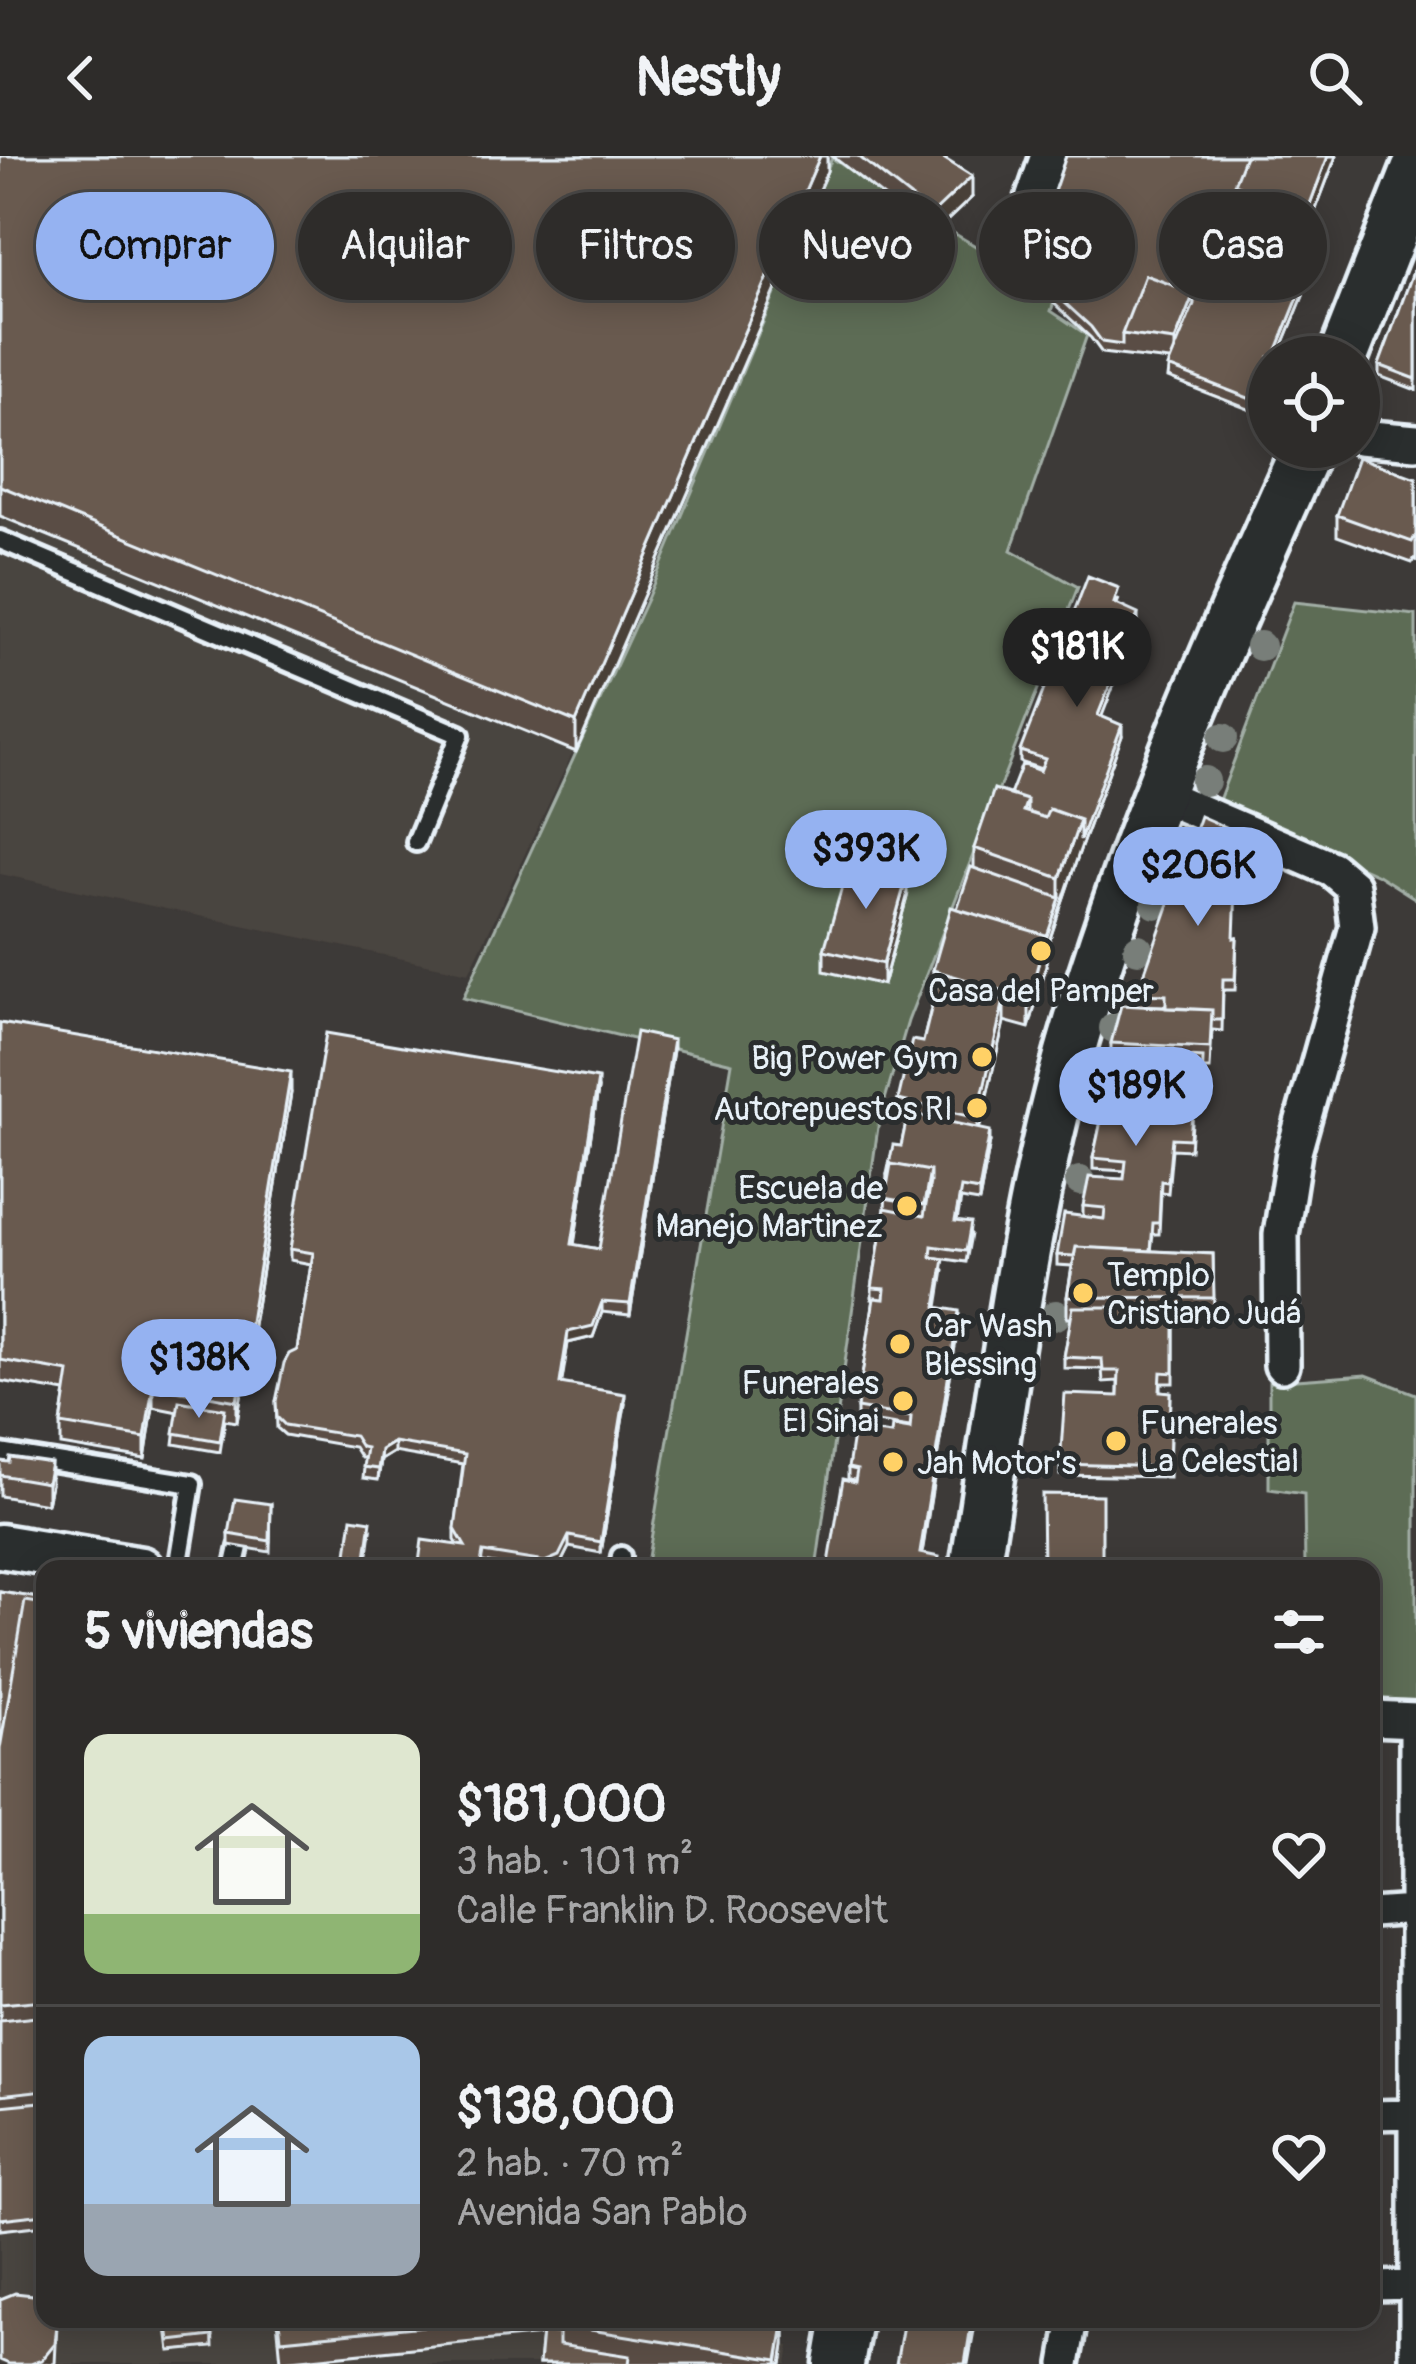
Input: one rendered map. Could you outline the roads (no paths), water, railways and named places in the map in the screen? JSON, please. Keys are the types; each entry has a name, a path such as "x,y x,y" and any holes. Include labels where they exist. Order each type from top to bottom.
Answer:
{"main road":[{"path":"1351,336 1416,171"},
{"path":"976,1560 1025,1256 1059,1094 1107,934 1158,794 1298,468"},
{"path":"839,2364 845,2328"}],"street":[{"path":"1036,192 1048,156"},
{"path":"1380,439 1416,442"},
{"path":"1158,794 1332,868 1352,886 1357,927 1298,1134 1281,1234 1282,1365"},
{"path":"0,1546 86,1560"},
{"path":"1380,1718 1415,1720 1414,2364"},
{"path":"1380,1912 1414,1910"},
{"path":"1380,2115 1412,2114"},
{"path":"1380,2286 1413,2284"},
{"path":"1065,2364 1071,2328"}],"lane":[{"path":"0,540 460,735 416,842"},
{"path":"0,1453 192,1484 179,1560"},
{"path":"236,1560 238,1547"}],"place":[{"name":"Casa del Pamper","path":"1041,951"},
{"name":"Big Power Gym","path":"982,1057"},
{"name":"Autorepuestos RI","path":"977,1108"},
{"name":"Escuela de Manejo Martinez","path":"907,1206"},
{"name":"Templo Cristiano Judá","path":"1083,1293"},
{"name":"Car Wash Blessing","path":"900,1344"},
{"name":"Funerales El Sinai","path":"903,1401"},
{"name":"Funerales La Celestial","path":"1116,1441"},
{"name":"Jah Motor's","path":"893,1462"}]}
